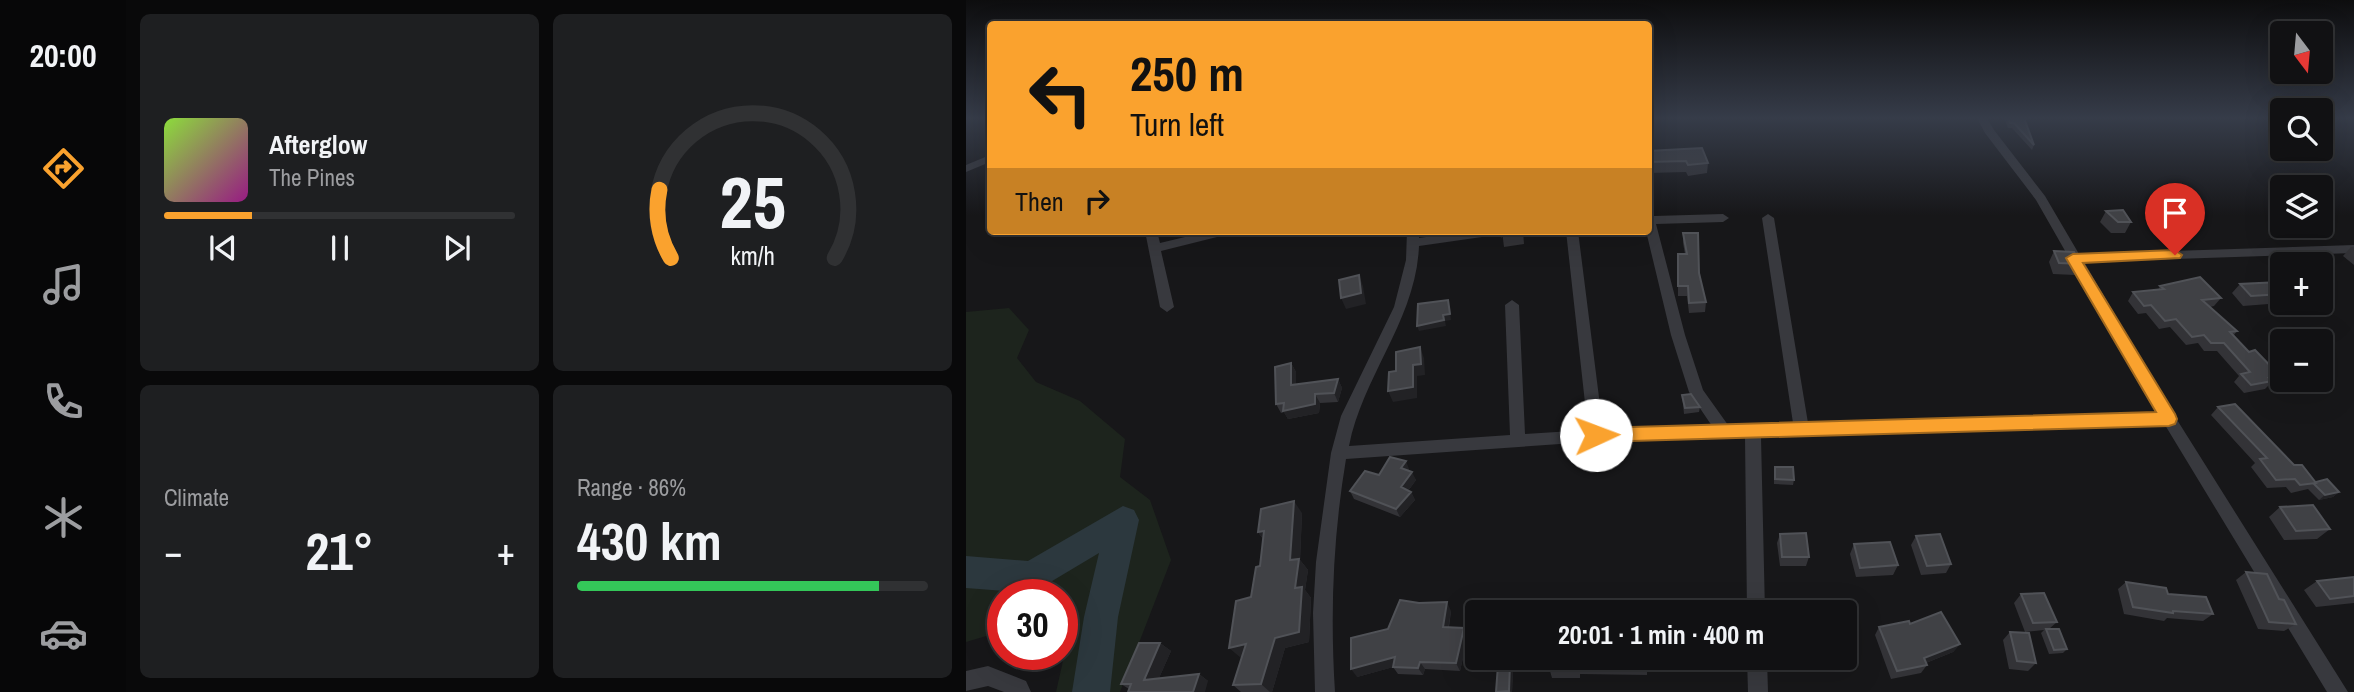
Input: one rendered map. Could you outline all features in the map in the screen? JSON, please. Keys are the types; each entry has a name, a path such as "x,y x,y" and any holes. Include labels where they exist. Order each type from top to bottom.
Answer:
{"street":[{"path":"2003,150 2040,199 2169,419 2338,692"},
{"path":"966,169 987,159"},
{"path":"1652,219 1723,218"},
{"path":"1768,218 1801,428"},
{"path":"1652,231 1678,335 1696,392 1724,431"},
{"path":"1152,235 1167,307"},
{"path":"1154,249 1209,235"},
{"path":"1325,692 1321,626 1325,535 1339,453 1349,416 1396,323 1408,290 1413,237 1441,235"},
{"path":"1572,235 1596,435"},
{"path":"2073,258 2354,249"},
{"path":"1512,305 1518,440"},
{"path":"1339,453 1596,435 2169,419"},
{"path":"1753,430 1756,600"},
{"path":"1757,670 1758,692"},
{"path":"966,681 988,676 1019,688 1021,692"}],"shaded area":[{"path":"1009,308 1029,330 1017,358 1036,382 1080,401 1125,439 1120,477 1150,500 1171,560 1120,692 1056,692 1061,670 1078,670 1078,579 987,579 987,636 966,642 966,312"}],"building":[{"path":"1703,150 1708,163 1688,165 1686,161 1652,162 1652,151"},
{"path":"2123,210 2131,222 2118,222 2106,211"},
{"path":"1683,233 1698,233 1699,273 1706,302 1689,303 1688,286 1678,286 1678,254 1687,254"},
{"path":"2054,251 2074,252 2081,264 2059,263"},
{"path":"1359,275 1361,293 1341,298 1339,280"},
{"path":"2200,277 2221,298 2202,300 2237,331 2230,332 2249,352 2255,350 2270,366 2270,381 2251,385 2241,374 2250,372 2224,343 2211,343 2204,335 2192,337 2176,319 2165,321 2151,305 2144,306 2133,292 2164,289 2160,286"},
{"path":"2270,282 2270,295 2251,296 2240,284"},
{"path":"1448,300 1450,314 1443,315 1444,320 1417,326 1418,304"},
{"path":"1420,347 1421,364 1413,365 1413,387 1388,391 1389,372 1396,371 1396,352"},
{"path":"1291,363 1291,385 1338,379 1334,393 1315,394 1315,404 1283,411 1284,403 1276,404 1275,367"},
{"path":"1691,394 1700,407 1685,408 1682,395"},
{"path":"2235,404 2294,465 2302,465 2316,483 2300,485 2295,479 2276,480 2260,459 2267,458 2218,407"},
{"path":"1390,457 1406,461 1401,468 1412,472 1401,487 1411,492 1396,509 1350,491 1365,471 1379,475"},
{"path":"1775,467 1793,467 1794,480 1775,479"},
{"path":"2327,479 2339,492 2325,495 2314,484"},
{"path":"1294,501 1290,560 1299,559 1295,588 1302,587 1299,632 1275,638 1261,684 1233,685 1246,644 1229,648 1236,601 1251,597 1256,567 1260,566 1264,531 1258,532 1261,509"},
{"path":"2313,505 2330,529 2296,531 2280,507"},
{"path":"1806,533 1809,557 1782,557 1780,534"},
{"path":"1940,534 1951,564 1927,566 1916,536"},
{"path":"1890,542 1898,565 1860,568 1854,544"},
{"path":"2246,572 2267,574 2279,599 2284,600 2296,624 2269,622"},
{"path":"2354,577 2354,596 2330,599 2317,581"},
{"path":"2126,582 2166,588 2168,594 2206,597 2213,614 2173,613 2133,607"},
{"path":"2044,593 2057,622 2033,623 2021,594"},
{"path":"1400,600 1419,603 1447,602 1443,627 1464,628 1456,663 1420,662 1418,668 1393,667 1395,657 1351,669 1351,638 1388,629"},
{"path":"1941,612 1960,644 1924,658 1927,665 1897,671 1879,627 1909,621 1910,624"},
{"path":"2046,629 2059,629 2067,649 2054,650"},
{"path":"2010,632 2029,633 2036,663 2017,661"},
{"path":"1139,643 1160,643 1144,680 1199,674 1193,692 1128,692 1131,684 1121,684"},
{"path":"1498,670 1510,670 1509,691 1496,692"}],"waterway":[{"path":"966,572 1032,577 1123,520 1101,617 1091,692"}],"route":[{"path":"1596,435 2169,419 2073,258 2175,255"}]}
